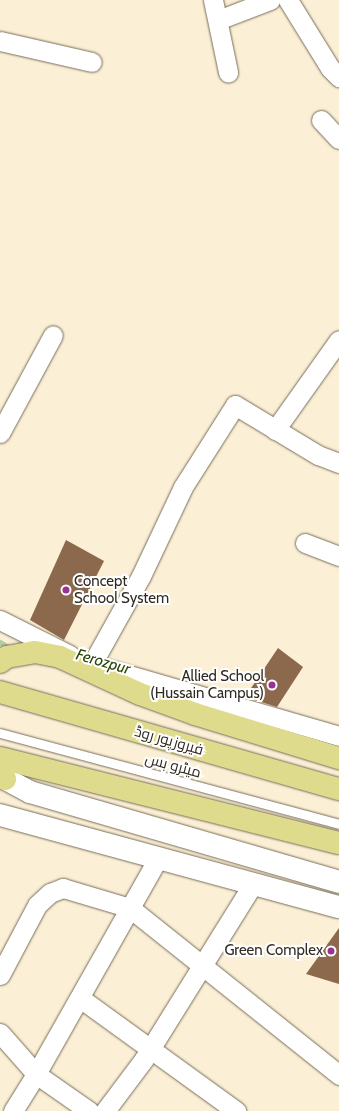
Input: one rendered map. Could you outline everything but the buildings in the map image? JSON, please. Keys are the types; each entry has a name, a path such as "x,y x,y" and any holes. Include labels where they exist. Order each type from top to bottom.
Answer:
{"main road":[{"path":"0,662 7,657 35,652 60,657 140,694 195,714 339,758"},
{"path":"0,683 33,701"},
{"name":"فیروزپور روڈ","path":"0,692 339,789"},
{"path":"0,758 339,843"},
{"path":"2,777 30,792 339,882"},
{"path":"0,815 339,906"}],"street":[{"path":"213,0 228,72"},
{"path":"218,20 270,0"},
{"path":"288,0 330,68 339,77"},
{"path":"0,41 92,62"},
{"path":"321,120 339,139"},
{"path":"0,433 52,335"},
{"path":"275,430 339,340"},
{"path":"92,664 141,576 183,487 235,405 318,455 339,463"},
{"path":"305,543 339,556"},
{"path":"0,620 92,664 339,736"},
{"path":"13,1111 80,998 158,858"},
{"path":"105,1111 150,1048 253,884"},
{"path":"0,975 37,905 50,893 63,888 130,908 339,1075"},
{"path":"80,998 236,1111"},
{"path":"0,1033 36,1074 89,1111"}],"lane":[{"name":"میٹرو بس","path":"0,733 339,824"}],"waterway":[{"name":"Ferozpur","path":"0,642 11,649"}],"place":[{"name":"Concept School System","path":"66,590"},
{"name":"Allied School (Hussain Campus)","path":"272,685"},
{"name":"Green Complex","path":"331,951"}]}
